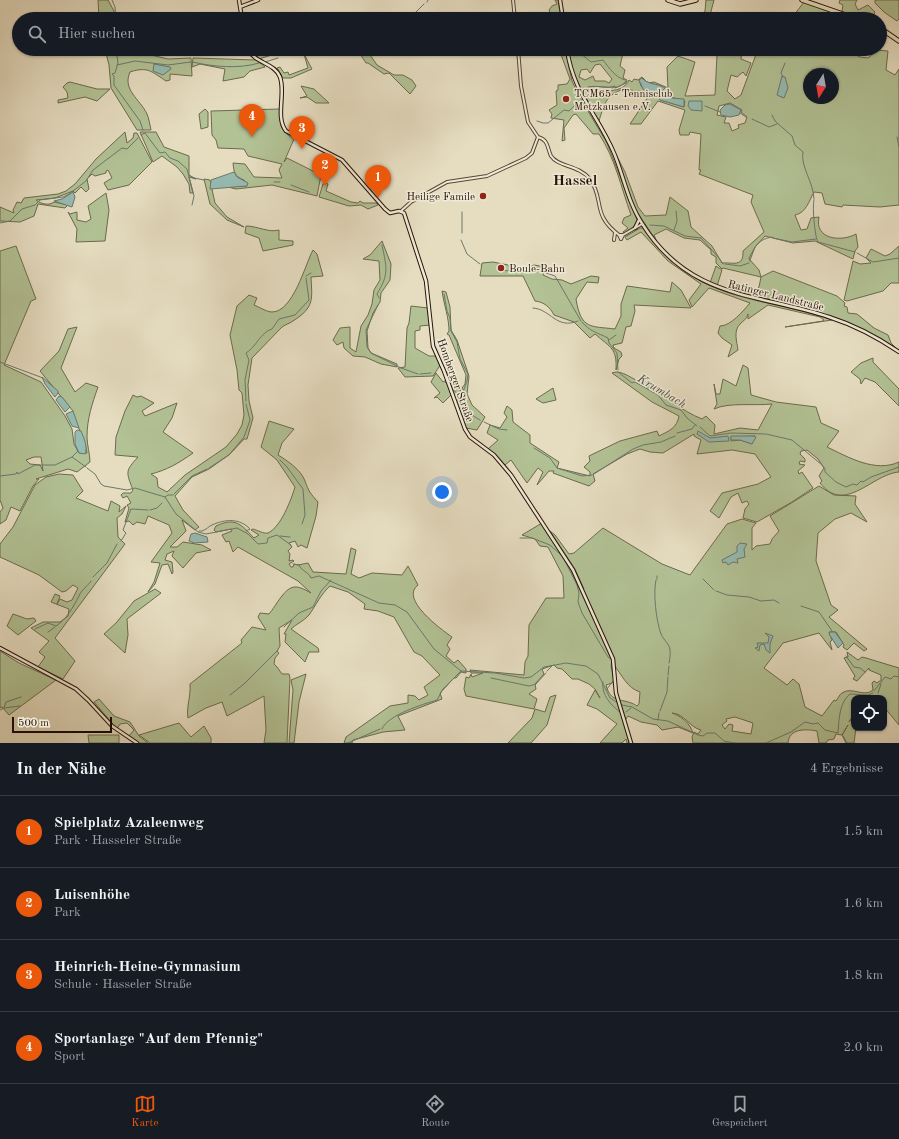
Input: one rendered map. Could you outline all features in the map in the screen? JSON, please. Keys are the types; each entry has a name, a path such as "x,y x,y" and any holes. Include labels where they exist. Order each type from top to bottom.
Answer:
{"main road":[{"path":"239,0 241,12"},
{"path":"240,7 258,0"},
{"path":"560,0 562,12"},
{"path":"668,0 674,4 682,4 696,0"},
{"path":"802,0 835,12"},
{"path":"887,33 899,41"},
{"path":"255,56 265,64 274,68 278,73 282,90 282,122 286,131 338,157 384,208 390,213 401,211"},
{"name":"Ratinger Landstraße","path":"568,56 571,70 582,98 611,147 628,195 639,220 655,242 674,261 690,273 712,285 737,294 817,313 841,321 867,332 899,352"},
{"name":"Homberger Straße","path":"401,211 404,215 426,281 433,346 468,434 494,455 511,475 573,570 614,659 616,693 631,743"},
{"path":"635,228 639,220"},
{"path":"0,648 76,689 112,726 137,743"}],"street":[{"path":"513,0 514,12"},
{"path":"519,56 521,86 529,124 538,137 544,139 548,144 551,155 559,163 577,168 588,177 594,187 603,220 614,232 619,235 621,239 623,235 642,224"},
{"path":"401,211 411,202 446,182 487,176 526,158 533,152 538,137"},
{"path":"614,232 614,240"}],"green space":[{"path":"98,0 108,0 114,12 99,12"},
{"path":"555,0 558,0 560,12 550,12 549,10 552,6 557,4"},
{"path":"706,0 714,0 711,12 705,11"},
{"path":"840,0 857,0 855,4 858,10 868,5 875,12 839,12 842,11 843,5 839,3"},
{"path":"875,0 899,0 899,19 897,21 887,14 887,12 884,12 875,3"},
{"path":"804,2 839,12 796,12"},
{"path":"887,51 888,51 886,70 895,75 899,69 899,205 880,207 843,205 842,207 825,204 822,193 814,192 805,209 799,214 795,215 801,230 807,229 811,218 819,217 819,225 825,235 844,238 856,234 858,247 855,251 853,259 815,241 793,243 765,236 755,247 750,260 759,270 761,277 722,269 716,263 716,257 711,254 711,250 700,240 684,238 666,229 654,235 657,242 634,207 612,148 583,98 572,70 569,56 622,56 620,66 625,70 623,78 627,80 626,83 615,88 615,86 588,87 589,89 606,91 617,90 626,85 629,80 632,82 634,79 638,80 642,77 647,82 642,78 639,80 641,86 650,96 656,97 664,88 649,83 654,82 668,88 667,67 678,56 695,62 685,96 715,95 717,56 741,56 741,59 751,63 746,76 743,72 737,77 731,75 727,91 735,99 741,95 755,56 858,56 868,58 870,56 887,56","holes":["600,64 612,79 609,83 605,81 595,81 593,76 585,80 579,77 581,70 587,69 590,73 595,65","627,88 633,91 642,91 648,97 630,124 641,124 658,101 685,110 679,130 680,135 689,135 690,132 701,134 699,170 701,170 699,174 753,195 751,202 764,232 743,251 742,260 739,262 722,263 712,246 691,227 688,211 670,197 666,215 645,216 638,207 625,172 599,121 605,103 608,99 620,90","667,96 685,101 684,107 660,100","730,103 742,110 741,112 747,117 745,123 738,125 739,128 732,131 729,123 724,123 726,117 717,115 719,106"]},
{"path":"107,56 155,56 168,59 191,58 192,76 170,74 170,80 166,81 146,70 136,70 130,72 128,84 147,114 151,130 137,130 111,88"},
{"path":"255,56 268,56 259,59"},
{"path":"305,56 312,69 291,78 283,78 277,68 280,67 284,73 288,72 289,75 308,68"},
{"path":"362,56 371,56 377,65 394,75 403,75 412,80 416,86 410,94 389,73 384,74 366,63"},
{"path":"562,56 567,56 572,81 579,96 607,143 637,220 636,225 624,233 623,232 628,228 622,223 624,218 631,215 614,163 605,143 599,134 593,134 576,114 573,115 564,128 565,140 562,141 564,120 551,118 552,114 549,110 557,105 556,91 558,90 558,85 567,84 570,79"},
{"path":"193,58 256,60 265,67 250,71 244,77 223,81 225,69 200,64 192,67"},
{"path":"70,82 97,89 110,89 97,101 85,97 58,103 58,100 68,98 67,92 63,87"},
{"path":"301,86 314,89 329,103 316,103 307,97 300,98 307,96"},
{"path":"205,109 208,112 208,127 201,129 199,114"},
{"path":"280,109 281,127 285,133 294,139 284,162 287,158 321,175 317,196 272,185 236,189 228,187 247,186 244,180 238,177 235,173 233,163 245,164 254,177 282,178 279,170 282,164 248,156 244,149 218,148 216,140 212,135 211,111"},
{"path":"125,132 127,143 133,138 134,133 137,133 152,162 129,185 108,190 104,183 112,178 108,170 106,173 95,176 92,174 87,179 89,189 86,192 81,187 75,193 73,191 55,198 36,200 45,204 54,202 68,205 65,208 38,204 34,216 20,222 0,221 0,207 14,213 13,210 17,202 21,203 24,198 58,194 66,191 75,184 96,159"},
{"path":"140,132 156,132 164,147 189,156 189,175 196,179 189,177 193,193 190,193 189,184 177,167 162,156 153,162"},
{"path":"204,179 210,180 215,203 227,217 244,227 227,220 210,204"},
{"path":"323,184 328,184 326,191 351,202 358,203 360,201 363,203 376,203 378,205 368,209 361,205 349,206 319,197"},
{"path":"106,193 109,210 105,241 76,242 77,229 68,212 70,214 77,212 77,220 86,222 91,219 88,206"},
{"path":"246,226 271,231 279,230 279,240 293,241 293,245 263,251 259,238 245,233"},
{"path":"640,228 643,228 663,253 684,271 706,284 728,293 752,300 804,312 832,320 785,327 824,320 820,317 768,305 748,319 748,314 746,319 740,324 736,333 738,350 728,357 732,345 718,333 720,326 728,324 732,321 750,303 709,288 692,307 689,300 701,284 668,261 641,232 627,240 625,237"},
{"path":"382,241 391,264 390,280 381,293 380,302 373,313 367,331 368,348 371,353 397,364 397,367 381,364 365,357 353,356 344,348 343,342 337,345 333,340 340,328 350,327 350,348 356,352 361,326 368,315 372,304 374,290 380,280 379,261 363,259 370,255"},
{"path":"16,246 36,299 31,301 4,365 41,382 65,416 72,429 74,444 79,453 87,453 84,439 74,418 73,411 40,371 59,351 68,329 77,327 61,368 75,392 86,383 98,387 87,430 90,462 77,472 68,469 36,479 39,479 33,486 20,511 11,507 6,520 0,524 0,512 3,508 0,500 0,251","holes":["34,457 41,457 43,471 40,465 30,464 26,460"]},
{"path":"899,246 899,283 891,283 883,291 847,301 844,300 853,261 860,264 871,263 866,258 871,249 885,256 890,254"},
{"path":"313,250 317,254 323,276 311,277 312,297 309,307 292,322 282,327 252,358 248,385 249,401 253,418 247,439 244,439 230,454 209,469 192,477 175,496 183,510 199,527 195,530 182,520 186,531 170,547 177,547 183,542 202,545 211,550 196,553 183,568 172,556 174,551 167,554 165,560 172,562 172,574 168,564 162,565 155,584 148,592 154,582 160,563 151,562 172,533 169,525 148,516 145,524 137,522 133,525 129,521 125,522 129,508 127,505 131,503 127,496 123,498 121,495 123,493 131,493 133,490 128,472 138,457 115,455 116,437 125,411 133,395 137,397 141,396 154,403 142,411 145,416 177,403 172,418 163,432 193,453 173,466 151,474 157,478 158,487 167,492 185,475 226,447 237,434 242,425 244,415 242,393 239,390 237,370 230,335 237,306 249,295 257,298 254,305 270,312 279,310 292,296"},
{"path":"493,262 527,268 534,265 546,267 543,275 571,284 591,276 599,277 598,283 587,282 576,299 578,309 584,321 593,326 615,329 621,316 621,304 627,286 670,292 672,282 681,290 691,308 634,305 635,311 631,326 626,327 622,343 613,345 614,348 621,352 622,356 619,359 616,370 615,357 612,349 595,334 590,338 574,322 554,315 546,305 535,301 523,276 480,276 482,263"},
{"path":"716,266 722,270 717,285 710,283"},
{"path":"773,271 837,296 845,303 844,306 847,307 848,313 857,314 874,328 888,335 891,343 899,351 877,337 830,318 722,287 753,294 759,287 761,277"},
{"path":"442,291 446,292 450,307 451,330 457,340 469,376 467,394 472,405 485,417 477,430 466,428 444,369 461,387 460,391 466,394 462,388 465,384 466,375 449,335 447,334 449,331 449,326"},
{"path":"411,306 428,308 430,325 420,326 420,330 415,331 415,348 429,356 436,356 441,364 433,376 405,377 398,368 405,367 407,328"},
{"path":"873,358 873,362 899,389 899,406 875,382 865,378 861,384 860,379 851,372 861,363"},
{"path":"743,365 748,368 751,395 776,402 816,407 821,423 839,431 827,447 853,459 871,465 881,466 899,462 899,472 889,474 849,494 839,495 829,492 820,483 822,481 819,476 824,468 818,459 807,450 801,451 800,454 805,459 805,462 800,461 799,464 805,465 798,471 799,474 802,472 813,488 757,522 743,518 745,509 749,504 747,501 742,503 738,493 731,497 719,518 710,511 722,493 758,484 771,477 755,454 732,450 697,454 701,440 694,436 694,434 663,453 650,452 640,449 627,454 593,474 595,481 589,486 553,473 554,471 549,471 537,485 543,472 538,468 527,483 511,460 505,465 488,449 498,440 487,433 490,425 500,428 507,417 504,413 507,406 512,410 513,422 530,435 530,443 559,462 557,468 590,476 590,472 584,467 590,461 589,456 620,441 657,431 659,436 669,431 674,426 679,416 652,402 612,373 621,373 638,381 648,383 687,412 702,419 706,416 715,425 714,434 740,428 758,430 772,404 734,405 714,409 717,404 714,384 716,394 720,394 723,379 736,386","holes":["755,436 752,444 740,440 731,441 731,437"]},
{"path":"436,373 443,382 447,380 452,394 443,403 437,397 434,398 440,393 431,382"},
{"path":"553,388 556,400 543,403 536,399"},
{"path":"269,421 294,429 282,443 278,455 290,463 300,473 310,492 318,502 316,516 307,548 301,545 298,547 295,541 289,543 292,547 288,551 290,554 289,561 294,561 289,564 291,567 293,567 294,564 298,565 308,563 313,572 346,574 351,548 356,550 351,574 359,578 372,573 402,575 408,566 418,585 414,591 414,598 418,606 424,614 452,637 447,645 450,649 446,656 454,663 458,660 466,669 466,673 461,672 440,693 442,699 398,716 405,730 383,732 353,740 352,743 344,743 346,737 390,706 408,703 408,695 415,696 419,700 428,695 424,687 440,675 422,656 414,652 394,617 378,611 364,609 365,604 348,592 330,586 321,596 309,615 291,629 318,648 319,652 309,652 305,662 285,642 286,634 284,634 292,620 279,628 280,646 277,651 279,653 275,658 274,664 282,674 289,674 290,678 287,743 264,743 266,730 264,696 227,716 222,702 206,708 188,718 190,684 242,643 241,640 252,627 266,630 258,617 260,613 269,614 284,593 292,588 298,587 311,593 298,581 238,547 233,552 229,541 226,542 222,535 232,531 231,529 216,532 214,530 216,526 223,523 233,522 245,529 254,538 259,535 251,530 253,529 268,533 273,530 285,513 295,487 277,460 261,447"},
{"path":"59,474 73,475 83,491 76,498 108,511 111,501 120,506 119,512 126,506 122,514 117,518 118,537 125,544 55,638 75,661 63,679 38,667 45,657 39,652 49,641 31,628 43,622 60,622 68,616 69,609 51,602 55,594 60,596 57,604 60,599 67,602 72,600 78,588 73,585 66,591 62,592 39,575 0,557 0,544 13,527 35,485 46,477"},
{"path":"819,486 834,495 856,496 855,504 867,522 851,513 835,519 818,533 816,561 831,605 838,610 829,617 867,649 864,651 854,643 847,650 843,647 844,645 836,632 829,632 832,640 830,642 832,650 819,633 783,643 764,668 787,685 793,679 799,684 805,707 822,716 834,700 836,701 842,693 846,691 862,693 869,692 873,690 872,683 874,681 877,683 881,680 881,675 869,670 869,668 857,681 853,679 855,676 844,658 848,657 847,652 858,660 862,657 899,668 899,725 887,711 887,695 851,695 851,719 849,722 851,719 851,731 856,731 854,743 846,743 842,735 836,734 834,739 828,740 826,743 819,743 817,731 803,730 795,732 791,735 788,743 693,743 692,737 694,732 698,734 701,730 693,726 684,718 672,713 685,720 693,733 678,727 662,730 657,725 641,722 628,716 624,722 629,743 627,743 626,739 622,743 600,743 617,724 597,709 587,705 595,690 600,698 595,689 589,684 578,679 572,679 562,669 557,668 554,665 542,669 544,674 535,684 536,689 529,694 537,699 534,709 466,696 464,689 466,677 469,678 471,674 472,677 483,673 471,673 470,670 524,675 525,662 528,656 529,625 546,598 564,598 563,576 548,547 540,546 535,539 522,535 542,523 563,555 581,589 584,589 575,569 550,531 555,535 569,554 574,553 603,528 662,564 690,575 727,524 742,519 756,523 752,528 752,550 756,546 770,544 772,539 779,531 770,516","holes":["614,665 632,688 640,692 639,704 637,706 632,703 618,700 608,691 606,685 615,682","735,717 753,723 751,734 732,731 733,725 729,724 725,729 722,725 727,721 726,719"]},
{"path":"155,589 161,593 127,619 128,635 125,653 104,634 116,623 134,601"},
{"path":"13,614 27,619 34,618 36,621 18,635 7,626"},
{"path":"0,651 19,663 56,680 9,715 2,707 0,708"},
{"path":"306,674 299,702 294,743 289,743 293,690 291,680"},
{"path":"556,695 547,725 531,743 508,743 532,718 535,709 545,712 550,697"},
{"path":"99,699 114,716 130,722 139,736 148,743 139,743 128,737 134,730 127,723 120,724 117,729 94,702"},
{"path":"179,723 191,737 204,726 211,738 211,743 150,743 139,735"},
{"path":"88,735 119,735 119,743 89,743"}],"water":[{"path":"154,64 170,67 171,69 163,75 153,71"},
{"path":"782,76 785,77 788,88 784,98 777,95"},
{"path":"642,78 647,82 665,88 656,97 650,96 644,91 639,80"},
{"path":"663,94 671,98 684,99 684,107 660,100 659,97"},
{"path":"689,101 702,101 702,111 691,110 688,106"},
{"path":"730,104 741,110 739,115 730,117 721,115 720,110 725,105"},
{"path":"234,172 237,177 248,183 247,186 210,189 211,180"},
{"path":"73,192 75,197 72,207 54,201 62,199"},
{"path":"42,377 58,391 55,397 45,384"},
{"path":"59,396 62,397 70,407 65,412 56,400"},
{"path":"73,411 79,428 72,426 66,414"},
{"path":"77,430 81,431 86,445 85,454 79,453 75,444 75,432"},
{"path":"698,431 710,438 728,436 729,441 709,442 697,434"},
{"path":"731,436 756,437 752,444 740,440 731,440"},
{"path":"195,533 207,537 208,542 194,543 189,541 191,534"},
{"path":"740,543 747,544 744,549 745,557 737,559 738,563 733,562 728,565 726,562 723,563 722,560 737,552 737,546"},
{"path":"830,632 835,632 843,643 838,648 829,634"},
{"path":"765,633 773,636 770,644 770,653 766,650 764,644 760,645 759,651 755,648 758,647 757,643 768,643 769,637"}],"waterway":[{"path":"112,0 115,12"},
{"path":"416,12 424,4"},
{"path":"117,56 118,63 115,73 112,74 114,76 114,85 140,121 143,130"},
{"path":"584,56 591,62 603,60 615,75 625,80"},
{"path":"265,62 278,58"},
{"path":"117,65 135,61 168,65 191,62"},
{"path":"193,62 226,67 259,63"},
{"path":"783,77 781,73 785,63"},
{"path":"585,90 595,86 612,88 617,87 626,81"},
{"path":"537,121 548,123 564,110 569,111 578,102"},
{"path":"705,106 720,112"},
{"path":"740,113 746,117"},
{"path":"772,115 775,121 792,136 795,145 803,152 803,163 812,187 814,199"},
{"path":"752,119 769,127 777,124"},
{"path":"141,135 145,133 160,153 165,152 170,158 178,161 187,169 194,196 192,205"},
{"path":"897,137 899,147"},
{"path":"0,223 10,221 22,209 35,205 40,200 63,197 69,194 86,181 93,170 122,148 127,149 138,138"},
{"path":"189,177 204,180"},
{"path":"274,182 280,182"},
{"path":"291,185 309,192"},
{"path":"814,200 814,222 818,242 855,252"},
{"path":"674,230 677,221 676,211"},
{"name":"Krumbach","path":"462,212 462,233"},
{"path":"650,225 664,226 685,236 701,238 723,264"},
{"path":"750,261 749,258 758,244 763,240 772,237"},
{"path":"773,238 792,242 816,239"},
{"name":"Krumbach","path":"461,240 467,254 480,264"},
{"path":"379,298 377,294 384,281 386,271 382,245"},
{"path":"857,253 873,262 899,258"},
{"path":"725,264 740,266 749,263"},
{"name":"Krumbach","path":"500,270 509,271"},
{"name":"Krumbach","path":"514,271 527,270"},
{"path":"306,276 311,273"},
{"name":"Krumbach","path":"546,273 555,276 581,321"},
{"path":"246,401 245,380 249,360 246,353 265,333 272,329 279,319 295,315 309,300 306,278"},
{"path":"444,294 447,311 450,318 451,331 457,342 460,359 468,374 463,392"},
{"path":"378,305 366,330 367,347 371,353 401,368"},
{"path":"533,308 539,309 564,323 578,321"},
{"name":"Krumbach","path":"582,322 591,330 608,338 609,343 617,353 618,370"},
{"path":"609,340 616,335"},
{"path":"0,362 43,378"},
{"path":"401,368 418,374"},
{"name":"Krumbach","path":"618,372 632,383 635,382 658,395 666,405 681,410 687,418 697,426"},
{"path":"420,374 431,373"},
{"path":"445,382 449,385"},
{"path":"451,385 452,389 458,394"},
{"path":"463,393 460,398 463,405 471,414 480,420"},
{"path":"209,468 229,455 244,437 250,420 246,404"},
{"path":"484,422 499,429 507,430"},
{"path":"677,433 692,429 695,425"},
{"name":"Krumbach","path":"700,427 710,436 731,433 766,434 792,440 822,465 825,472 836,482 846,487 853,484 857,485 861,481 863,482 871,477 899,467"},
{"path":"594,474 633,449 643,445 661,442 675,436"},
{"path":"534,448 550,458 557,468 582,476 592,475"},
{"path":"72,457 78,451"},
{"path":"0,476 16,474 17,472 18,474 35,465 55,465 72,457 86,467"},
{"path":"280,460 303,489 305,515 302,524"},
{"path":"87,468 95,474 104,486 127,490 135,488 165,497 176,514 198,532 206,534 237,528 248,534 258,544 267,543 268,538 277,535 291,545"},
{"path":"174,494 192,476 207,469"},
{"path":"165,497 168,495 173,495"},
{"path":"150,510 157,508 162,503"},
{"path":"121,541 126,533 123,530 131,509 148,510"},
{"path":"199,531 202,531 217,523 227,521 237,521 246,525 250,529 246,531"},
{"path":"280,536 290,537"},
{"path":"520,538 532,538 550,545 563,557 577,585 579,593 578,602 582,613 608,657 612,660 611,666 614,680"},
{"path":"93,577 107,563 117,544"},
{"path":"293,564 299,565"},
{"path":"299,565 311,578 319,576 379,603 395,605 407,612 434,649 461,671 495,673 524,678 531,677 544,667 566,663 586,666 598,674 610,698 618,703"},
{"path":"703,579 714,590"},
{"path":"284,627 299,613 313,607 321,591 331,580"},
{"path":"656,580 656,614 661,634 670,648 669,663"},
{"path":"35,629 48,623 56,626 60,623 69,612 81,592 91,581"},
{"path":"716,591 727,595 749,597 761,601 774,600 779,603"},
{"path":"801,606 819,612 832,631"},
{"path":"48,632 55,627"},
{"path":"230,695 244,684 278,650"},
{"path":"846,656 854,667 860,668 865,672"},
{"path":"547,671 552,666"},
{"path":"668,675 669,666"},
{"path":"382,729 385,724 398,715 415,707 437,700 443,689 461,671"},
{"path":"491,678 529,686 536,684 546,673"},
{"path":"874,691 885,677 891,679 894,676 899,677"},
{"path":"660,711 667,692 668,677"},
{"path":"607,689 613,681"},
{"path":"603,682 605,695 610,703 621,713"},
{"path":"878,693 881,684"},
{"path":"766,743 791,732 805,722 813,724 818,723 825,730 838,733 840,712 846,698 850,694 868,695 873,693"},
{"path":"0,710 4,708 6,702 21,697"},
{"path":"622,705 632,707 653,719 668,721 698,735 703,736 707,733 715,733 724,741 735,743"},
{"path":"4,708 20,706"},
{"path":"626,712 631,708"},
{"path":"658,720 659,713"},
{"path":"348,743 380,729"},
{"path":"843,736 847,743"}],"place":[{"name":"TCM65 - Tennisclub Metzkausen e.V.","path":"566,99"},
{"name":"Sportanlage \"Auf dem Pfennig\"","path":"252,137"},
{"name":"Heinrich-Heine-Gymnasium","path":"302,149"},
{"name":"Luisenhöhe","path":"325,186"},
{"name":"Heilige Famile","path":"483,196"},
{"name":"Spielplatz Azaleenweg","path":"378,198"},
{"name":"Boule-Bahn","path":"501,268"}],"district":[{"name":"Hassel","path":"575,180"}]}
